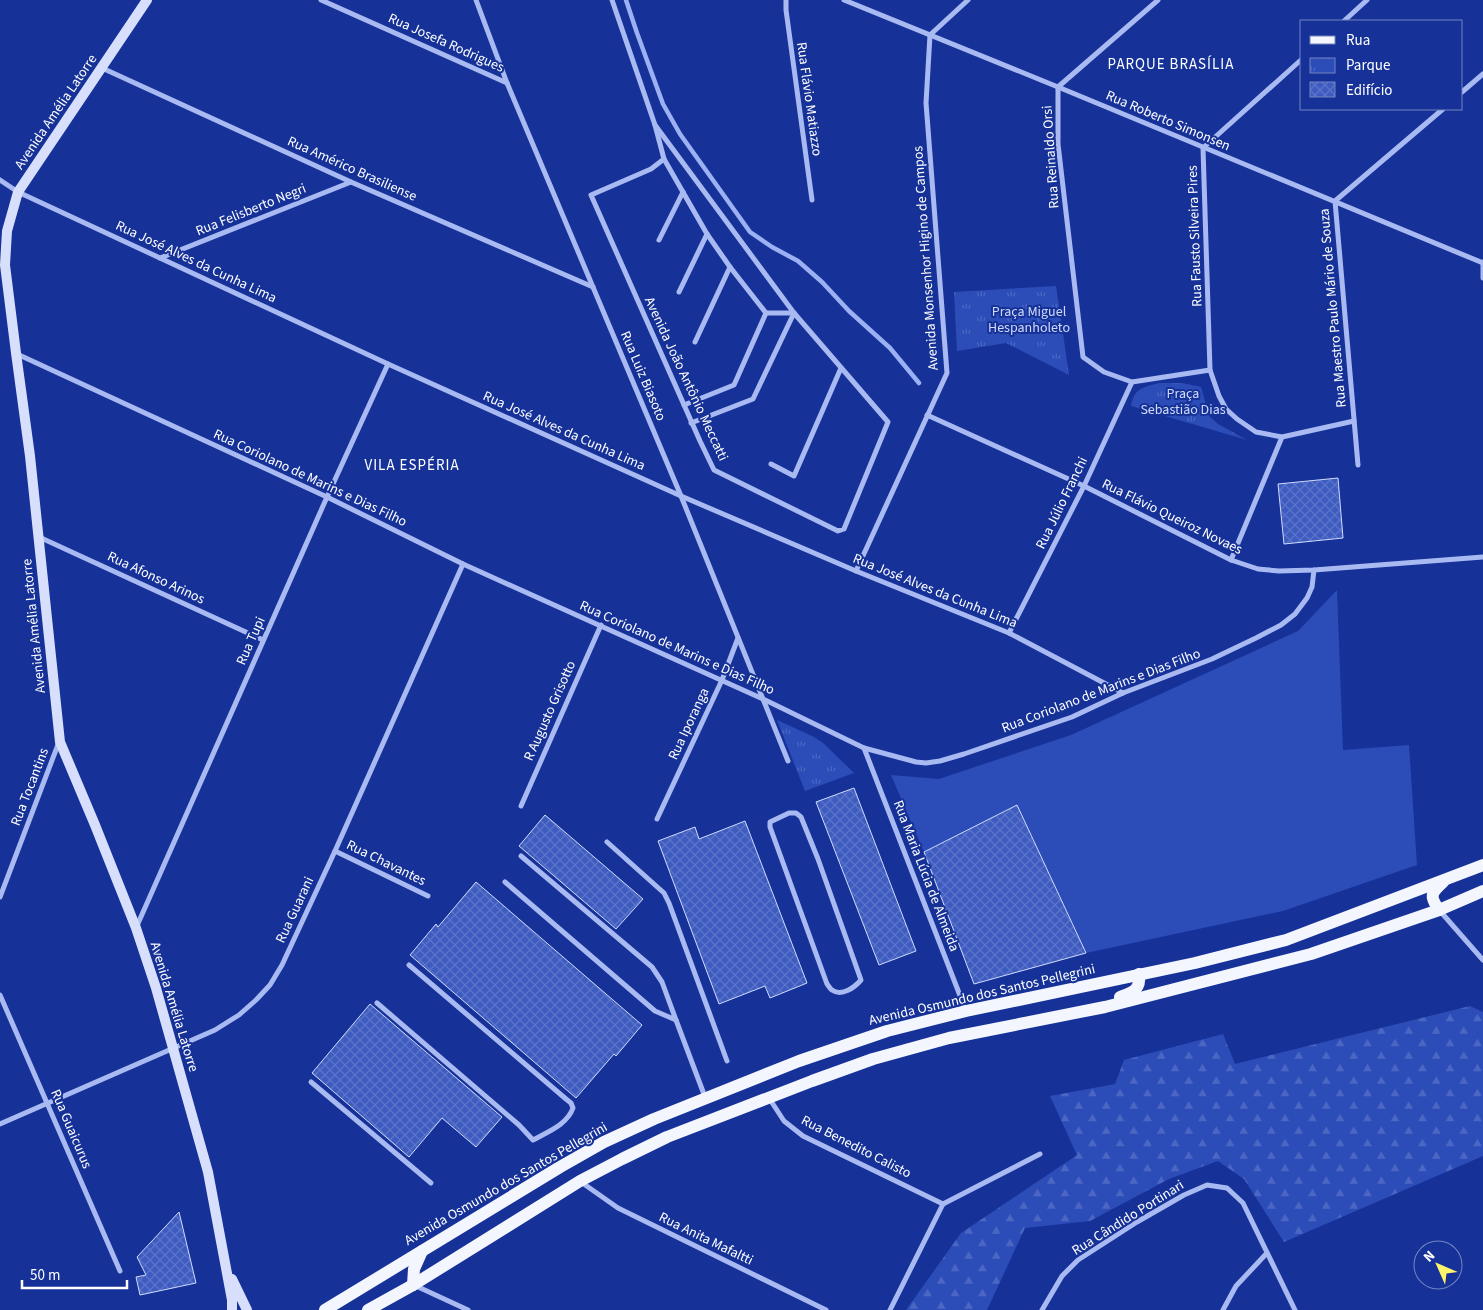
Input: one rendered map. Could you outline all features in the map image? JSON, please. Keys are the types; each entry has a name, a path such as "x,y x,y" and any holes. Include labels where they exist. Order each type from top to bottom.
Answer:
{"main road":[{"name":"Avenida Amélia Latorre","path":"147,0 18,192 7,231 5,265 30,456 60,742 136,928 156,988 208,1172 232,1300 232,1310"},
{"name":"Avenida Osmundo dos Santos Pellegrini","path":"326,1310 604,1142 654,1119 706,1100 799,1061 876,1034 966,1011 1195,963 1286,940 1483,865"},
{"path":"1439,910 1432,902 1432,895 1434,890 1447,878"},
{"path":"368,1310 413,1285 580,1182 622,1159 667,1137 769,1097 882,1056 949,1038 1105,1007 1311,954 1439,910 1483,891"},
{"path":"1105,1007 1138,988 1140,982 1139,974"},
{"path":"413,1285 414,1268 422,1251"},
{"name":"Avenida Amélia Latorre","path":"225,1266 246,1310"}],"street":[{"name":"Rua Josefa Rodrigues","path":"321,0 507,83"},
{"name":"Rua Luiz Biasoto","path":"476,0 507,83 681,496 788,761"},
{"path":"612,0 656,125 664,159 707,234 766,313"},
{"name":"Rua Flávio Matiazzo","path":"786,0 812,200"},
{"name":"Rua Roberto Simonsen","path":"844,0 1483,262"},
{"path":"930,35 968,0"},
{"name":"Rua Reinaldo Orsi","path":"1132,382 1104,372 1083,357 1058,144 1058,87 1158,0"},
{"path":"1345,20 1367,0"},
{"name":"Avenida Monsenhor Higino de Campos","path":"856,571 947,373 926,103 930,35"},
{"name":"Rua Fausto Silveira Pires","path":"1282,437 1256,432 1226,409 1219,396 1210,370 1203,148 1300,61"},
{"name":"Rua Américo Brasiliense","path":"102,68 351,182 594,288"},
{"path":"1463,91 1483,74"},
{"name":"Rua Maestro Paulo Mário de Souza","path":"1358,465 1335,201 1442,110"},
{"name":"Avenida João Antônio Meccatti","path":"656,125 794,313 888,422 844,529 838,531 714,470 691,423 591,195 650,169 664,159"},
{"name":"Rua José Alves da Cunha Lima","path":"0,180 18,192 388,364 681,496 856,571 1009,632 1123,693"},
{"name":"Rua Felisberto Negri","path":"160,258 351,182"},
{"path":"658,240 683,192"},
{"path":"678,292 707,234"},
{"path":"1483,262 1483,278"},
{"path":"695,342 730,267"},
{"path":"691,423 753,399 794,313 766,313"},
{"path":"684,405 734,385 766,313"},
{"name":"Rua Coriolano de Marins e Dias Filho","path":"16,353 327,497 463,564 722,680 864,748 916,762 940,761 1072,717 1123,693 1212,659 1281,625 1295,614 1307,598 1312,587 1314,570"},
{"name":"Rua Tupi","path":"136,928 263,640 388,364"},
{"path":"771,464 794,476 841,368"},
{"path":"1132,382 1210,370"},
{"name":"Rua Júlio Franchi","path":"1009,632 1084,486 1132,382"},
{"name":"Rua Flávio Queiroz Novaes","path":"927,416 1084,486 1231,560 1258,569 1314,570 1483,557"},
{"path":"1231,560 1282,437 1354,421"},
{"name":"Rua Afonso Arinos","path":"39,537 263,640"},
{"name":"Rua Guarani","path":"0,1124 215,1030 239,1015 270,985 282,965 335,851 463,564"},
{"name":"R Augusto Grisotto","path":"521,806 600,625"},
{"name":"Rua Iporanga","path":"657,819 722,680 739,638"},
{"name":"Rua Tocantins","path":"0,896 60,742"},
{"name":"Rua Maria Lúcia de Almeida","path":"864,748 966,1011"},
{"path":"789,813 796,813 801,817 861,980 854,988 841,992 833,991 827,984 770,827 770,822 775,818 789,813"},
{"path":"607,842 664,893 728,1061"},
{"name":"Rua Chavantes","path":"335,851 428,896"},
{"path":"521,856 652,967 662,982 706,1100"},
{"path":"505,882 655,1011 676,1020"},
{"path":"1439,910 1483,960"},
{"path":"377,1003 519,1125 533,1140 567,1120 572,1108 571,1103 409,965"},
{"name":"Rua Guaicurus","path":"0,995 120,1271"},
{"path":"311,1082 431,1183"},
{"name":"Rua Benedito Calisto","path":"769,1097 784,1121 802,1136 943,1204"},
{"path":"890,1310 943,1204 1040,1154"},
{"name":"Rua Anita Mafaltti","path":"580,1182 618,1208 826,1310"},
{"name":"Rua Cândido Portinari","path":"1042,1310 1062,1276 1078,1260 1137,1222 1184,1195 1206,1185 1227,1188 1242,1203 1267,1253"},
{"path":"1222,1310 1236,1286 1267,1253 1295,1310"},
{"path":"413,1285 468,1310"}],"green space":[{"name":"Praça Miguel Hespanholeto","path":"1056,286 1069,375 1006,343 957,351 954,292"},
{"name":"Praça Sebastião Dias","path":"1159,383 1182,383 1201,387 1209,416 1218,424 1247,440 1131,406 1132,400 1140,389"},
{"path":"1337,590 1343,750 1409,745 1417,865 1283,911 1086,953 1017,805 924,852 891,775 939,779 1071,735 1298,631"},
{"path":"777,720 823,743 854,773 805,791"},
{"path":"1470,1006 1483,1012 1483,1156 1284,1242 1244,1179 1218,1161 1169,1179 1090,1221 1025,1228 987,1310 906,1310 961,1233 1077,1155 1050,1096 1115,1084 1124,1060 1223,1034 1235,1064"}],"building":[{"path":"1338,478 1343,538 1284,544 1278,484"},
{"path":"854,788 916,951 879,965 816,802"},
{"path":"1017,805 1086,953 974,984 924,852"},
{"path":"545,815 643,899 616,929 519,846"},
{"path":"745,821 807,983 770,998 765,986 719,1004 658,841 695,827 699,839"},
{"path":"476,882 642,1025 616,1056 614,1054 576,1098 410,955 436,924 438,927"},
{"path":"370,1004 502,1117 476,1147 442,1118 409,1157 312,1073"},
{"path":"179,1212 196,1283 140,1295 136,1277 146,1275 137,1257"}],"waterway":[{"path":"626,0 663,104 680,134 750,232 798,261 822,282 849,311 890,348 919,383"}],"district":[{"name":"PARQUE BRASÍLIA","path":"1171,64"},
{"name":"VILA ESPÉRIA","path":"412,465"}]}
